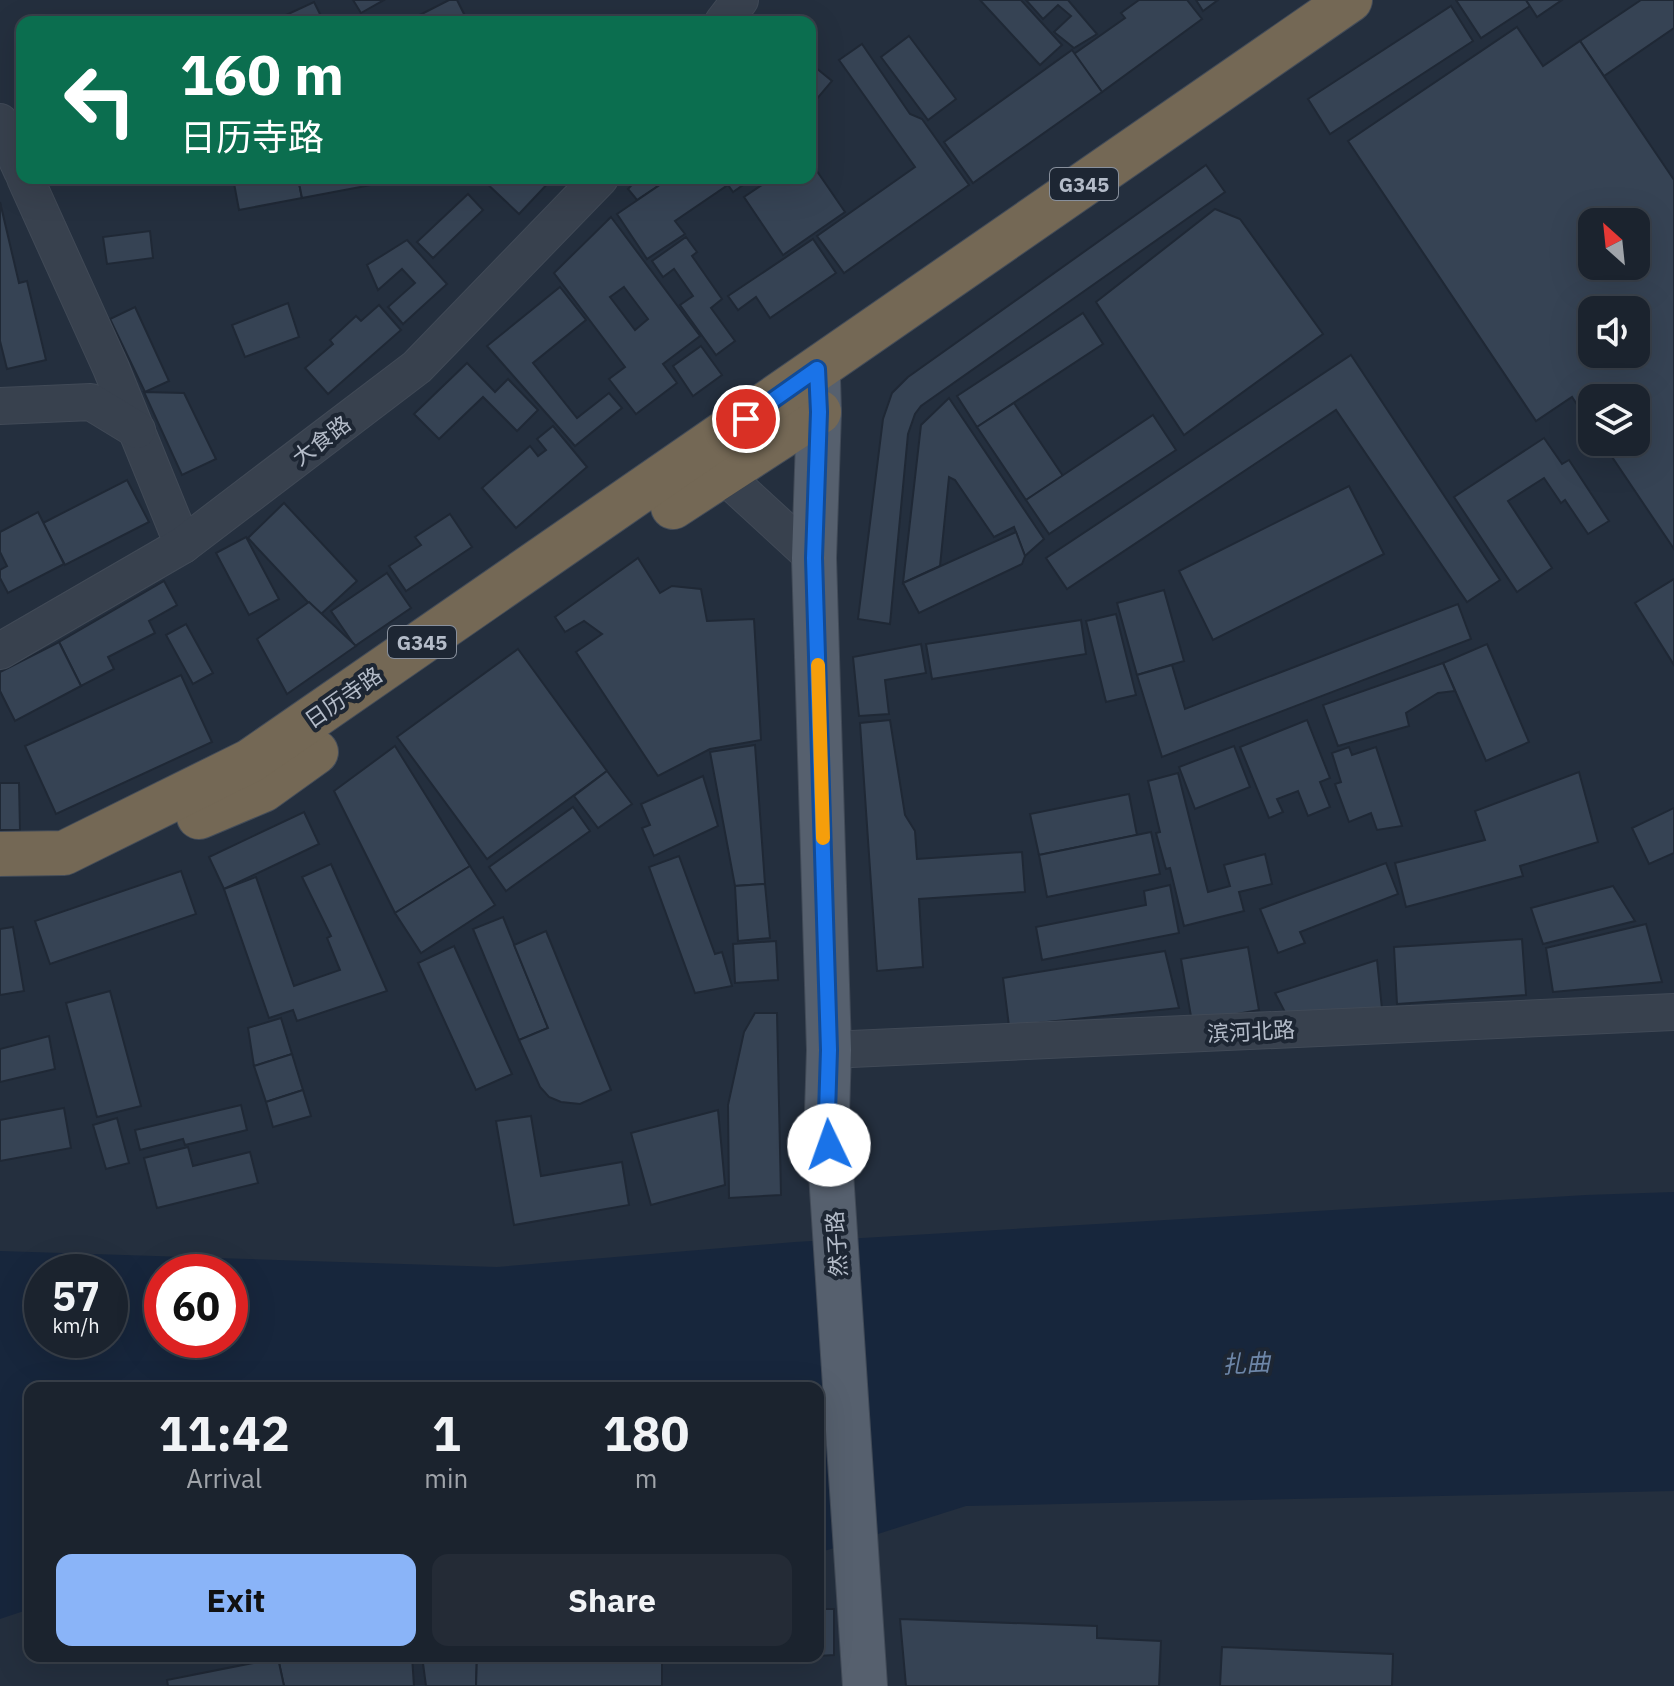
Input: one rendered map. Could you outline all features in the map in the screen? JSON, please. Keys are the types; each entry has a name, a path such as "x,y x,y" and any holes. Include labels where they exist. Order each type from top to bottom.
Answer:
{"highway":[{"name":"G345","path":"817,369 1350,0"},
{"name":"日历寺路","path":"0,878 69,874 263,790 710,463 817,369"},
{"name":"日历寺路","path":"0,854 64,853 250,761 710,463 819,412"}],"main road":[{"name":"然子路","path":"817,369 819,412 814,558 829,1050 827,1113 865,1684"}],"street":[{"path":"728,16 740,0"},
{"path":"0,122 16,158"},
{"path":"28,184 137,430 183,545"},
{"name":"大食路","path":"0,651 183,545 417,367 594,184"},
{"path":"0,406 91,402 137,430"},
{"path":"710,463 814,558"},
{"name":"滨河北路","path":"829,1050 1674,1012"}],"water":[{"name":"扎曲","path":"1674,1192 1674,1491 966,1506 824,1551 824,1382 24,1382 24,1611 0,1619 0,1251 93,1254 24,1254 24,1358 128,1358 128,1255 144,1256 144,1358 248,1358 248,1259 497,1267 795,1242"}],"building":[{"path":"353,0 384,0 361,13"},
{"path":"449,0 457,0 465,16 418,16"},
{"path":"980,0 1021,0 1062,45 1040,65"},
{"path":"1026,0 1068,0 1097,34 1074,48 1054,32 1071,16 1058,5 1043,19"},
{"path":"1139,0 1187,0 1202,19 1102,92 1074,54 1125,18 1121,13"},
{"path":"1196,0 1218,0 1203,11"},
{"path":"1456,0 1526,0 1530,6 1481,38"},
{"path":"1526,0 1562,0 1537,17"},
{"path":"1641,0 1674,0 1674,28 1604,76 1580,41"},
{"path":"314,2 321,16 284,16"},
{"path":"1451,6 1473,41 1330,134 1308,99"},
{"path":"1517,27 1543,66 1580,41 1674,180 1674,549 1611,456 1650,456 1650,384 1578,384 1578,406 1572,397 1536,421 1348,141"},
{"path":"909,36 956,99 928,120 881,57"},
{"path":"862,44 910,114 922,119 969,185 844,273 817,236 915,167 839,60"},
{"path":"1072,50 1102,92 973,183 944,142"},
{"path":"816,68 832,81 816,100"},
{"path":"1206,165 1225,192 921,406 908,434 890,624 858,619 883,419 892,393 908,377"},
{"path":"816,170 845,212 783,255 744,197 763,184 816,184"},
{"path":"234,184 299,184 302,198 239,210"},
{"path":"299,184 371,184 371,185 302,198"},
{"path":"487,184 547,184 519,214"},
{"path":"633,184 661,184 637,200 628,189"},
{"path":"661,184 744,184 733,192 728,185 675,221 685,234 647,259 617,214"},
{"path":"468,194 483,210 433,258 417,242"},
{"path":"0,202 19,283 27,281 46,360 7,369 0,341"},
{"path":"1215,209 1240,219 1323,334 1184,435 1096,302"},
{"path":"611,217 700,336 663,364 677,383 636,414 609,379 625,367 554,273","holes":["624,287 648,319 635,330 610,297"]},
{"path":"150,231 153,258 107,264 103,237"},
{"path":"686,237 697,252 692,256 722,299 711,308 735,341 716,355 680,305 693,296 674,269 663,277 652,261"},
{"path":"813,239 836,273 770,318 756,297 738,310 728,296"},
{"path":"407,240 447,284 403,324 388,307 415,283 402,269 378,290 367,265"},
{"path":"560,287 586,320 533,363 577,418 609,393 622,408 575,446 487,346"},
{"path":"288,303 299,337 245,357 232,325"},
{"path":"379,305 401,330 328,394 305,368 333,344 330,340 356,316 361,321"},
{"path":"135,307 169,381 145,392 110,319"},
{"path":"1083,313 1103,344 977,427 957,396"},
{"path":"701,346 722,375 693,396 673,366"},
{"path":"1351,355 1500,580 1467,602 1336,410 1067,589 1046,558"},
{"path":"467,363 495,392 508,379 538,410 517,431 483,397 439,439 414,414"},
{"path":"144,392 184,393 216,459 182,475"},
{"path":"949,398 1044,539 1025,556 1014,527 994,537 955,480 949,477 940,566 903,583 921,425"},
{"path":"1014,403 1063,476 1026,500 977,427"},
{"path":"1153,415 1176,450 1049,534 1026,500"},
{"path":"553,426 587,467 516,528 482,488 530,446 538,456 546,450 537,439"},
{"path":"1544,438 1562,464 1569,460 1609,521 1588,534 1565,500 1561,503 1544,478 1508,501 1552,568 1517,592 1454,497"},
{"path":"127,480 149,522 65,565 43,523"},
{"path":"1349,486 1384,554 1213,640 1179,571"},
{"path":"284,503 357,581 320,615 248,538"},
{"path":"38,512 64,564 8,593 0,578 0,570 7,566 0,552 0,532"},
{"path":"450,514 472,547 406,591 389,566 421,545 415,537"},
{"path":"1016,532 1025,556 1022,564 919,613 903,583"},
{"path":"246,537 279,599 249,615 216,553"},
{"path":"638,558 660,593 672,586 701,589 707,621 754,619 761,740 710,749 658,776 576,652 602,634 584,621 565,632 555,617"},
{"path":"387,573 411,608 355,646 331,611"},
{"path":"1674,579 1674,665 1635,603"},
{"path":"164,581 177,605 149,621 155,633 108,657 114,669 81,686 59,642"},
{"path":"1164,590 1184,661 1137,675 1117,603"},
{"path":"309,602 356,646 287,694 257,639"},
{"path":"1458,604 1471,639 1162,757 1137,675 1172,665 1185,709"},
{"path":"1116,614 1136,695 1106,702 1086,621"},
{"path":"1081,620 1086,654 932,679 926,644"},
{"path":"186,624 213,673 193,684 166,635"},
{"path":"59,642 81,686 15,721 0,691 0,672"},
{"path":"921,644 926,673 885,680 889,714 859,716 853,657"},
{"path":"1487,644 1529,742 1486,761 1443,663"},
{"path":"518,649 607,771 487,859 397,737"},
{"path":"1443,663 1455,691 1438,693 1406,713 1409,726 1338,746 1323,705"},
{"path":"181,675 212,742 56,814 25,746"},
{"path":"890,720 905,815 915,831 917,859 1022,852 1025,892 919,899 923,967 877,971 860,723"},
{"path":"1307,720 1330,778 1320,782 1330,807 1308,816 1298,791 1277,799 1283,812 1269,818 1240,747"},
{"path":"755,745 765,884 735,886 710,752"},
{"path":"395,746 470,866 395,913 334,791"},
{"path":"1234,746 1250,787 1195,809 1179,767"},
{"path":"1349,747 1352,755 1376,747 1402,826 1377,830 1371,813 1349,822 1335,784 1341,782 1332,753"},
{"path":"607,771 632,804 598,828 574,796"},
{"path":"1579,772 1598,842 1520,866 1523,876 1406,907 1395,863 1485,840 1475,811"},
{"path":"1178,773 1208,892 1230,886 1224,865 1265,854 1272,884 1239,892 1244,911 1184,926 1170,868 1166,869 1156,833 1160,832 1148,781"},
{"path":"703,776 718,826 654,856 642,828 650,825 641,804"},
{"path":"0,783 19,783 20,830 0,830"},
{"path":"1129,794 1137,835 1039,855 1030,814"},
{"path":"573,807 590,831 506,891 489,867"},
{"path":"1674,808 1674,853 1649,864 1632,828"},
{"path":"304,812 319,844 224,889 209,857"},
{"path":"1151,832 1160,874 1047,897 1039,855"},
{"path":"679,856 715,954 722,952 732,986 695,993 649,867"},
{"path":"1386,863 1398,894 1300,932 1305,943 1278,953 1260,909"},
{"path":"331,864 387,991 297,1021 293,1010 269,1018 224,889 256,877 294,986 340,970 327,938 331,936 302,877"},
{"path":"470,866 495,905 421,953 395,913"},
{"path":"181,871 196,914 50,964 35,921"},
{"path":"765,884 770,938 738,941 735,886"},
{"path":"1170,885 1179,933 1042,960 1036,927 1146,905 1144,891"},
{"path":"1613,886 1635,921 1543,944 1531,908"},
{"path":"503,917 548,1028 519,1040 473,929"},
{"path":"1646,924 1662,982 1553,992 1546,948"},
{"path":"13,927 24,991 0,995 0,929"},
{"path":"546,931 611,1090 580,1104 549,1097 540,1087 519,1040 548,1028 514,945"},
{"path":"1522,939 1526,995 1397,1004 1394,947"},
{"path":"776,941 778,980 735,983 733,944"},
{"path":"454,946 512,1074 476,1090 418,963"},
{"path":"1248,947 1259,1010 1192,1022 1181,959"},
{"path":"1165,951 1179,1008 1009,1026 1003,978"},
{"path":"1377,960 1382,1009 1288,1018 1275,993"},
{"path":"110,991 141,1106 97,1117 66,1003"},
{"path":"755,1013 777,1013 781,1195 729,1198 728,1105 744,1032"},
{"path":"281,1018 292,1054 254,1066 248,1028"},
{"path":"49,1036 55,1069 0,1082 0,1049"},
{"path":"292,1054 303,1090 266,1102 254,1066"},
{"path":"303,1090 311,1116 273,1127 266,1102"},
{"path":"241,1105 247,1130 185,1145 183,1139 140,1150 135,1130"},
{"path":"64,1108 71,1148 0,1161 0,1120"},
{"path":"718,1110 725,1185 651,1205 631,1133"},
{"path":"531,1116 541,1176 622,1162 629,1205 514,1225 496,1121"},
{"path":"117,1118 129,1163 106,1169 93,1125"},
{"path":"188,1147 193,1166 250,1152 258,1183 157,1208 144,1158"},
{"path":"824,1609 834,1609 834,1655 824,1656"},
{"path":"900,1619 1097,1626 1097,1638 1161,1641 1159,1686 906,1686"},
{"path":"1222,1647 1393,1654 1392,1686 1220,1686"},
{"path":"258,1662 279,1662 284,1686 168,1686 167,1680"},
{"path":"279,1662 412,1662 414,1686 284,1686"},
{"path":"423,1662 477,1662 476,1686 426,1686"},
{"path":"477,1662 662,1662 662,1686 476,1686"}],"slow traffic":[{"path":"818,665 823,838"}],"route":[{"path":"746,419 817,369 819,412 814,558 829,1050 829,1145"}]}
